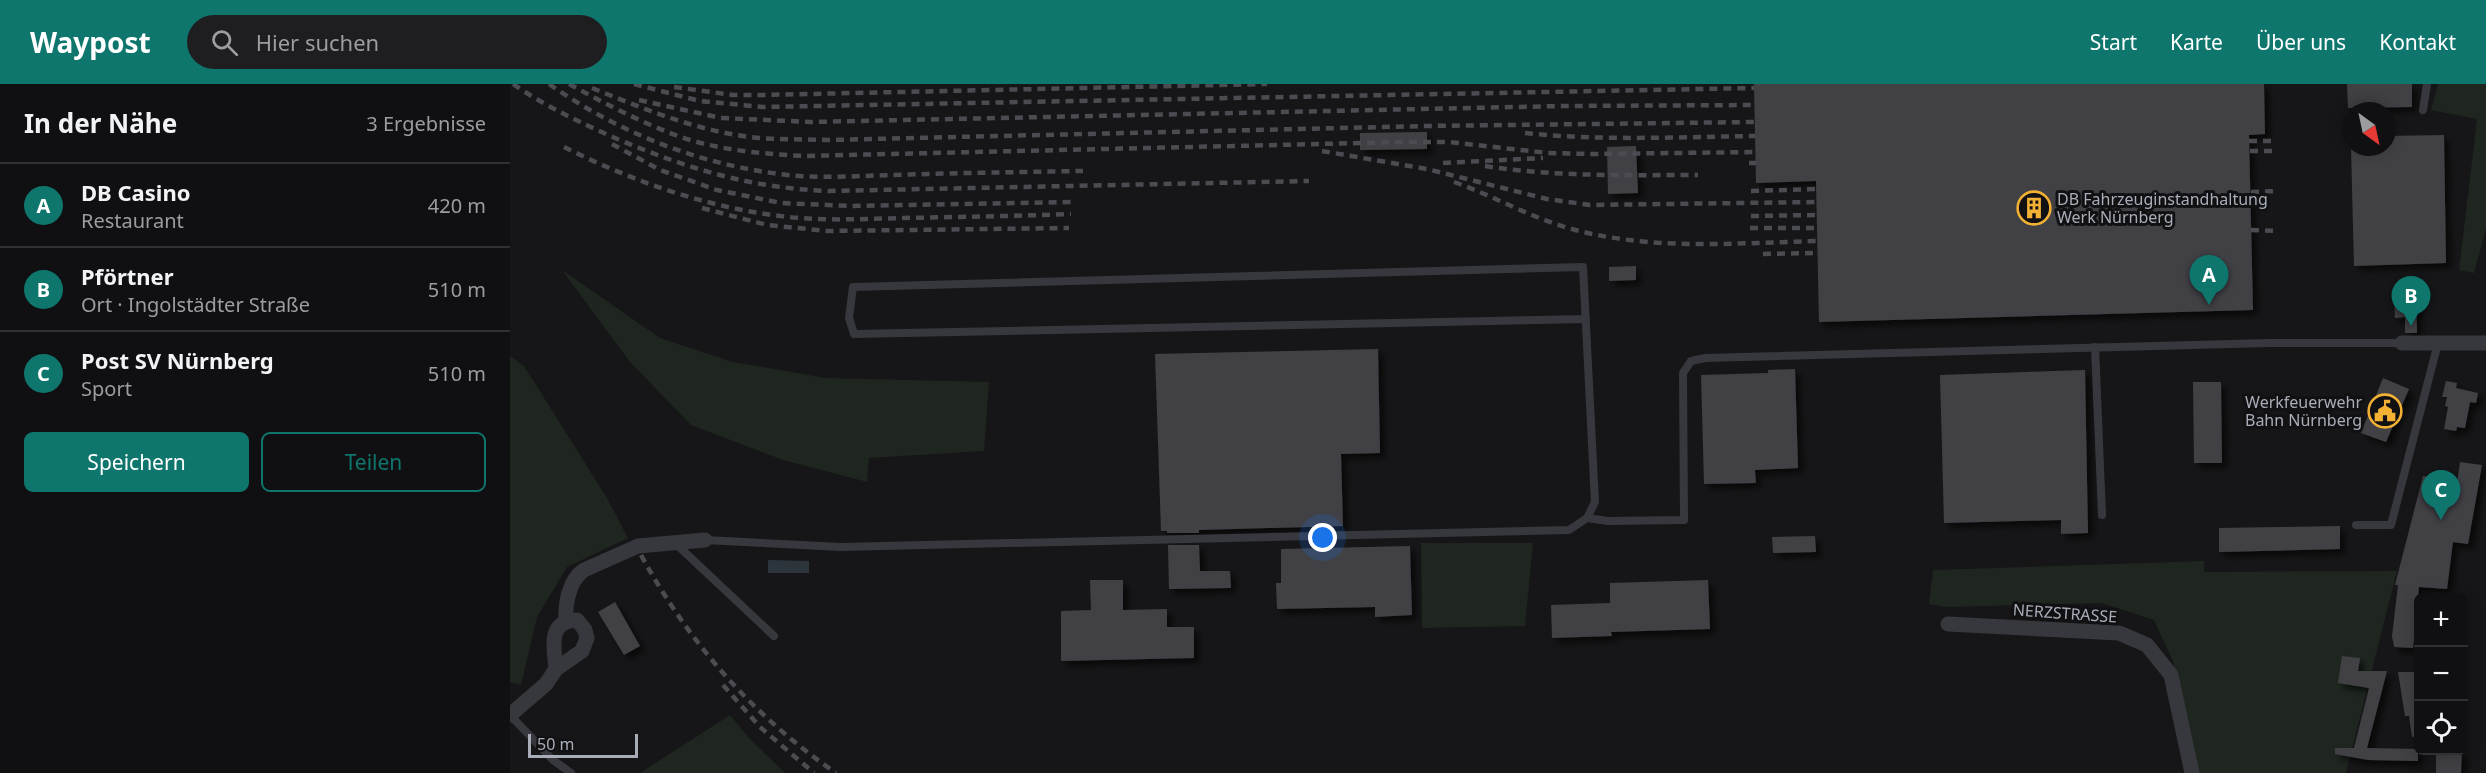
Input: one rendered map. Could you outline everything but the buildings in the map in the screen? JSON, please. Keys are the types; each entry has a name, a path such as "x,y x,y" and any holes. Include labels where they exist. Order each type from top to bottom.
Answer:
{"street":[{"path":"2403,344 2486,343"},
{"path":"566,621 565,603 579,574 638,546 705,540"},
{"path":"510,715 546,684 556,669 582,651 587,638 585,630 577,620 566,621 557,627 553,642 556,669"},
{"name":"NERZSTRASSE","path":"1948,624 2119,633 2147,645 2171,675 2192,773"}],"lane":[{"path":"2423,110 2427,84"},
{"path":"705,540 842,547 1569,530 1587,518 1595,502 1586,318 1583,267 853,287 849,318 854,334 1586,318"},
{"path":"1587,518 1608,521 1684,520 1683,373 1691,361 1705,358 2269,343 2403,344"},
{"path":"2356,525 2391,525 2438,343"},
{"path":"2096,347 2102,515"},
{"path":"675,543 774,636"},
{"path":"510,715 553,760 571,773"}],"shaded area":[{"path":"2438,84 2486,84 2486,228 2474,273 2459,270 2477,119 2431,110"},
{"path":"562,270 660,338 733,362 826,378 989,382 984,451 869,458 867,482 783,460 691,425 630,362"},
{"path":"510,356 524,366 607,498 628,538 567,567 537,617 521,685 510,682"},
{"path":"1421,543 1533,543 1525,626 1422,628"},
{"path":"768,560 809,561 809,573 768,573"},
{"path":"2204,561 2204,572 2397,571 2346,773 2199,773 2173,661 2154,620 2102,603 1947,607 1929,604 1933,570"},
{"path":"730,715 749,738 785,773 640,773"}],"railway":[{"path":"513,84 575,120 667,159 718,175 771,186 828,191 1309,181"},
{"path":"549,84 602,117 658,143 717,162 748,169 793,176 821,177 1083,171"},
{"path":"569,84 643,122 690,140 732,149 804,156 1405,142 1449,142 1548,153 1756,152"},
{"path":"634,84 700,101 763,107 1754,88"},
{"path":"674,87 733,95 762,95 1267,84"},
{"path":"592,88 690,124 730,134 779,139 828,140 1427,126 1755,122"},
{"path":"639,100 721,118 811,122 1563,106 1755,105"},
{"path":"1525,133 1612,138 1755,136"},
{"path":"2249,141 2276,141"},
{"path":"612,144 660,170 717,190 781,203 851,206 1076,202"},
{"path":"564,147 618,172 702,201 789,217 846,219 1071,214"},
{"path":"1322,151 1427,169 1547,199 1590,205 1816,202"},
{"path":"2250,151 2276,151"},
{"path":"1443,163 1543,158"},
{"path":"1749,163 1756,163"},
{"path":"1485,166 1565,174 1698,175"},
{"path":"1454,182 1542,219 1602,236 1694,244 1817,241"},
{"path":"1751,191 1816,189"},
{"path":"2251,192 2277,191"},
{"path":"702,208 767,225 828,231 1069,228"},
{"path":"1751,216 1817,215"},
{"path":"1750,228 1817,228"},
{"path":"2251,230 2278,231"},
{"path":"1763,254 1817,253"},
{"path":"641,555 680,618 725,676 777,727 836,773"},
{"path":"723,685 760,727 814,773"}],"place":[{"name":"DB Fahrzeuginstandhaltung Werk Nürnberg","path":"2034,208"},
{"name":"DB Casino","path":"2209,305"},
{"name":"Pförtner","path":"2411,326"},
{"name":"Werkfeuerwehr Bahn Nürnberg","path":"2385,411"},
{"name":"Post SV Nürnberg","path":"2441,520"}]}
